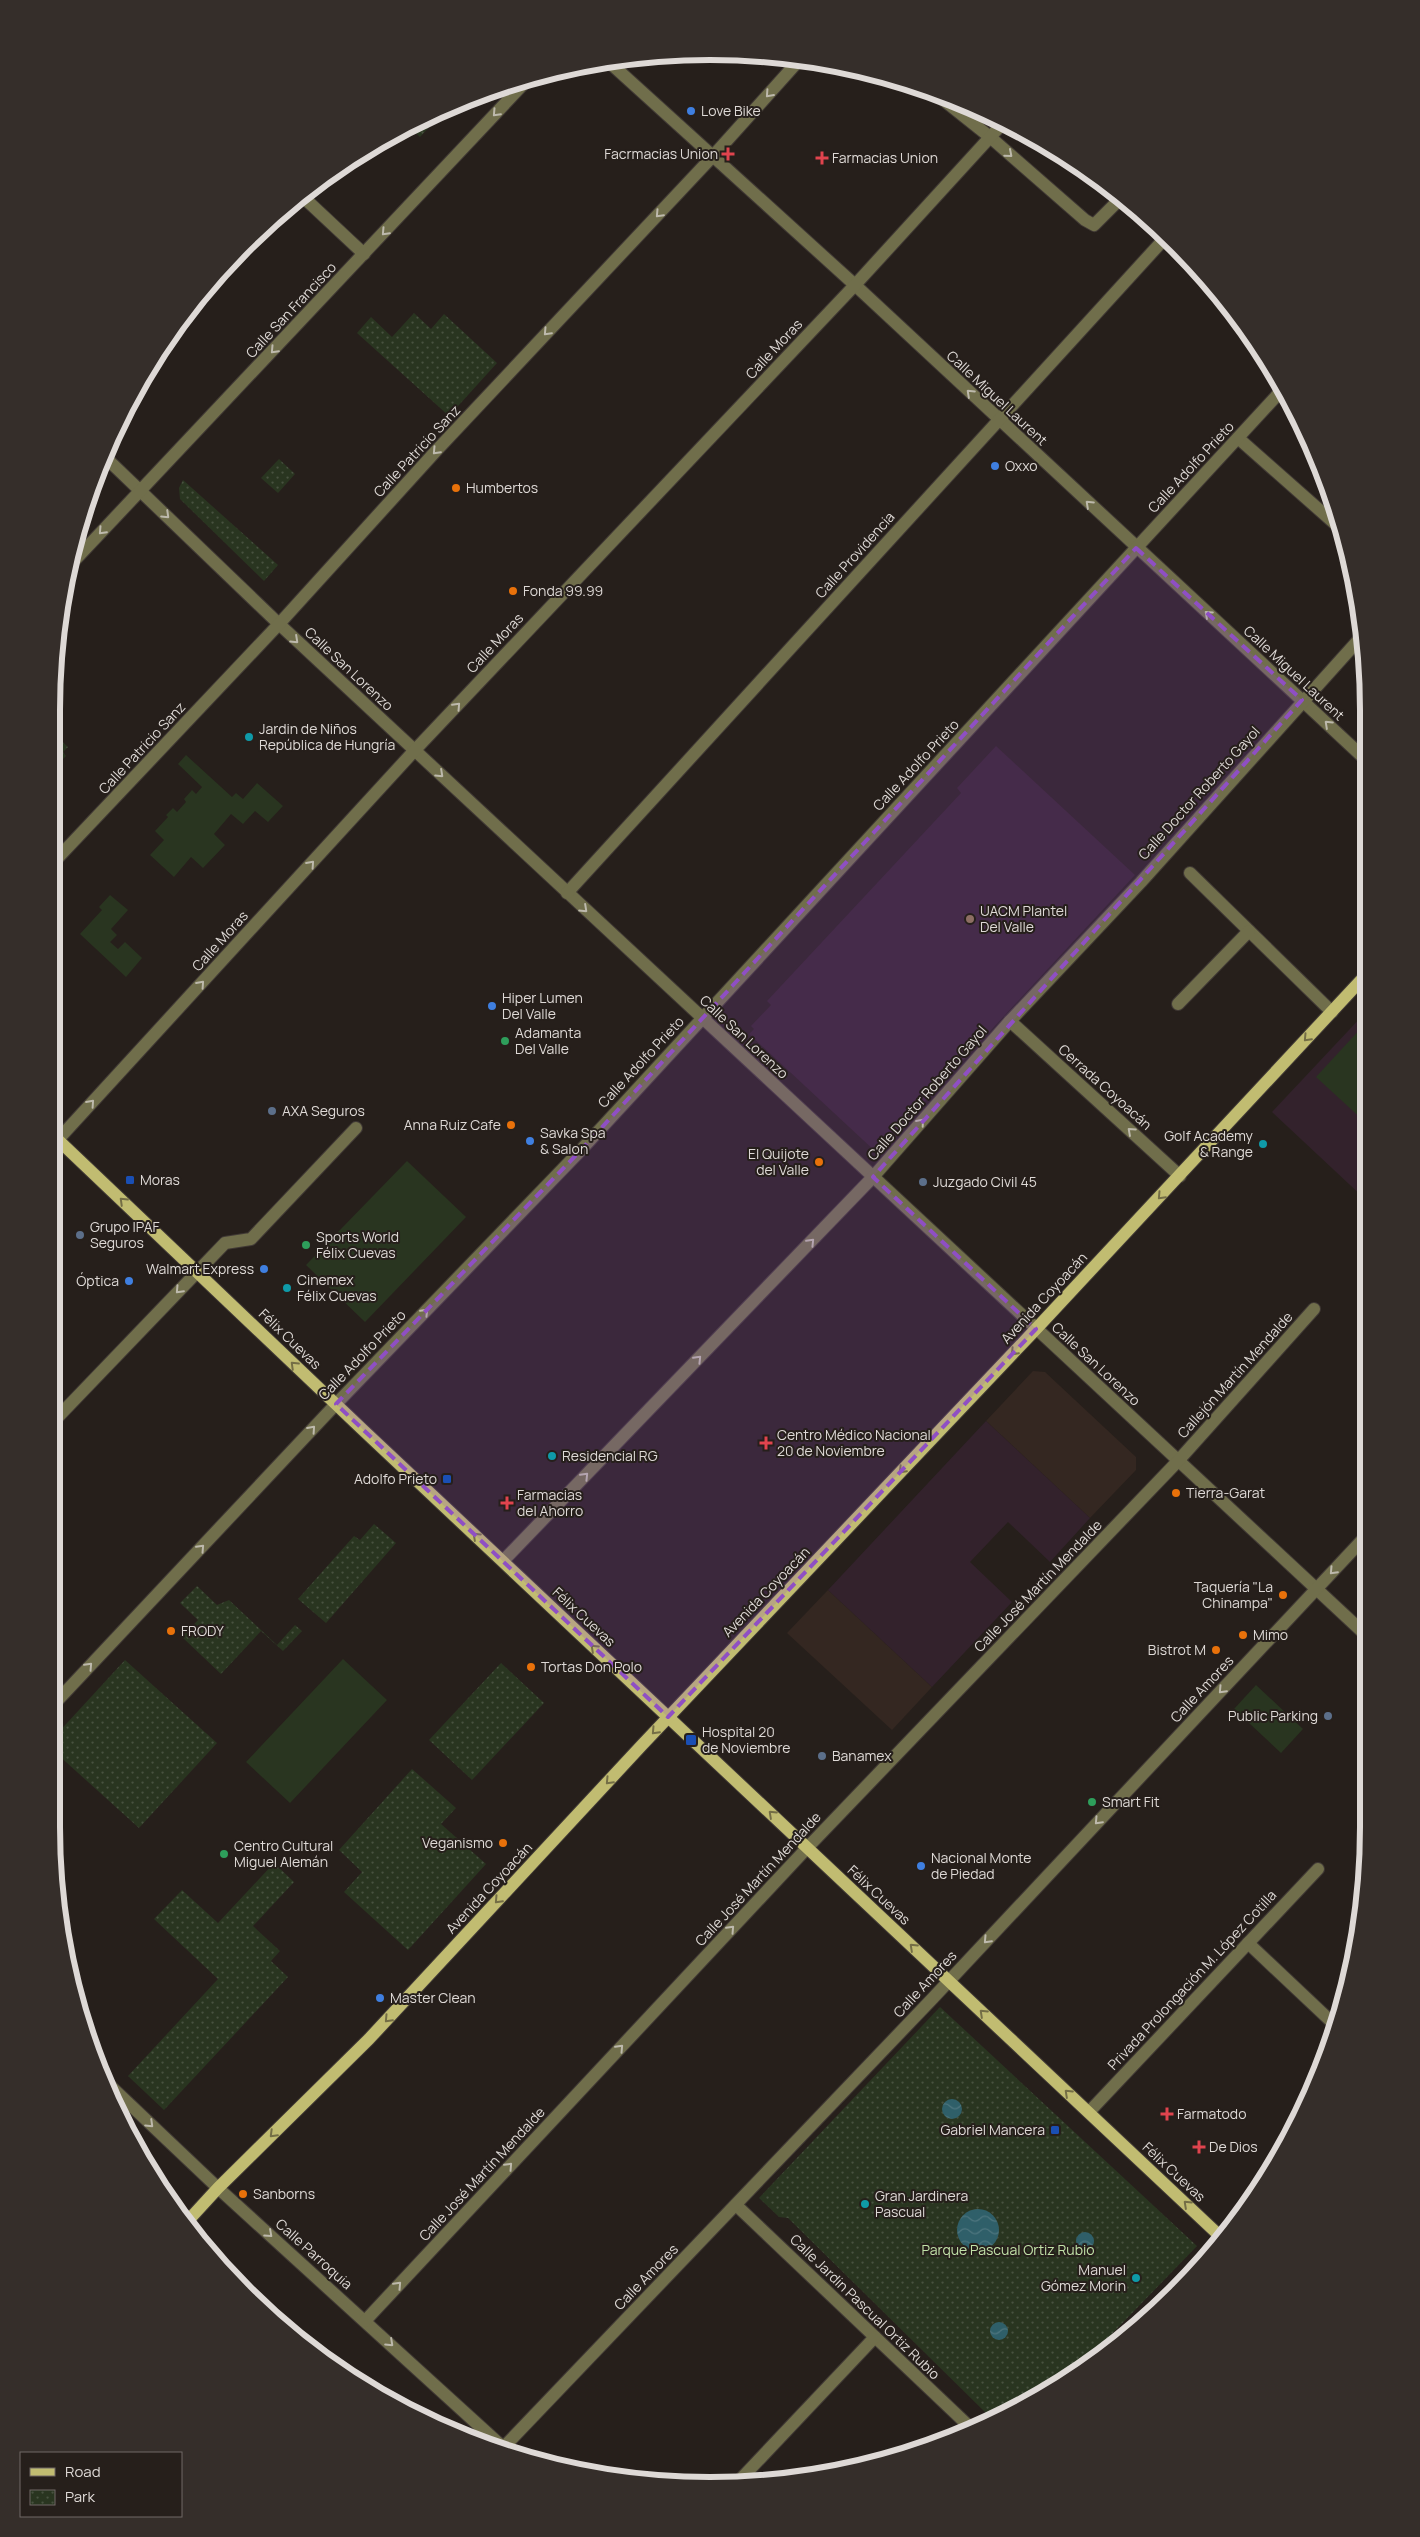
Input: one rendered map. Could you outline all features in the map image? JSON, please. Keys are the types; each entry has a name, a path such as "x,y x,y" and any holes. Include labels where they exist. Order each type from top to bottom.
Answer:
{"main road":[{"name":"Avenida Coyoacán","path":"191,2218 218,2188 369,2039 668,1717 1180,1176 1360,981"},
{"name":"Félix Cuevas","path":"60,1144 1217,2234"}],"street":[{"name":"Calle Patricio Sanz","path":"60,856 279,624 435,452 713,156 794,66"},
{"name":"Calle Miguel Laurent","path":"615,67 855,285 1360,754"},
{"name":"Calle San Francisco","path":"79,556 519,89"},
{"path":"951,106 990,136 1085,220 1094,225 1116,203"},
{"name":"Calle Moras","path":"60,1136 414,751 855,285 998,128"},
{"path":"306,200 364,254"},
{"name":"Calle Providencia","path":"567,893 1161,242"},
{"name":"Calle Adolfo Prieto","path":"60,1698 336,1404 531,1203 1278,395"},
{"path":"1238,438 1332,521"},
{"name":"Calle San Lorenzo","path":"109,461 414,751 1360,1630"},
{"name":"Calle Doctor Roberto Gayol","path":"503,1561 873,1177 1010,1021 1141,882 1356,642"},
{"path":"1190,873 1332,1012"},
{"path":"1178,1004 1249,931"},
{"name":"Cerrada Coyoacán","path":"1010,1021 1180,1176"},
{"path":"60,1415 225,1242 251,1239 356,1128"},
{"name":"Callejón Martín Mendalde","path":"1178,1461 1314,1309"},
{"name":"Calle José Martín Mendalde","path":"365,2321 807,1848 1178,1461"},
{"name":"Calle Amores","path":"508,2445 949,1981 1360,1542"},
{"name":"Privada Prolongación M. López Cotilla","path":"1088,2112 1318,1869"},
{"path":"1248,1943 1330,2021"},
{"name":"Calle Parroquia","path":"116,2092 218,2188 495,2441"},
{"name":"Calle Jardin Pascual Ortiz Rubio","path":"736,2205 966,2425"},
{"path":"743,2476 876,2337"}],"highlighted area":[{"path":"1136,548 1302,700 873,1177 1036,1329 668,1717 336,1404 581,1150"}],"shaded area":[{"name":"UACM Plantel Del Valle","path":"996,746 1135,875 877,1153 749,1034 754,1029 751,1026 771,1005 767,1001 961,793 957,788"},
{"path":"1360,1018 1360,1194 1272,1112"},
{"path":"1033,1371 1045,1372 1136,1457 1136,1470 1090,1518 986,1421"},
{"path":"986,1421 1090,1518 1050,1562 1008,1522 970,1562 1012,1602 932,1687 828,1590"},
{"path":"828,1590 932,1687 892,1730 787,1633"}],"green space":[{"path":"434,122 420,137 414,132"},
{"path":"414,313 431,329 444,314 497,363 449,416 357,333 371,317 392,337"},
{"path":"279,459 295,474 278,493 261,478"},
{"path":"183,480 278,565 264,581 180,499 179,488"},
{"path":"60,740 68,747 63,752 66,756 60,762"},
{"path":"186,755 232,797 236,793 243,799 257,783 283,806 268,822 255,811 243,824 231,814 214,834 225,845 203,868 191,857 174,877 150,855 164,840 155,831 168,817 166,815 173,808 177,812 186,802 184,799 192,790 196,794 202,787 178,764"},
{"path":"110,895 128,910 111,929 117,935 110,942 118,949 125,942 142,958 126,977 80,934 102,910 99,907"},
{"path":"1360,1029 1360,1117 1316,1077"},
{"path":"407,1161 466,1217 365,1322 306,1265"},
{"path":"374,1524 396,1543 326,1623 298,1599 354,1536 360,1540"},
{"path":"197,1586 217,1605 229,1600 277,1645 295,1625 302,1631 283,1651 261,1631 221,1674 182,1637 198,1620 180,1603"},
{"path":"343,1659 387,1700 290,1803 246,1762"},
{"path":"125,1660 217,1743 139,1828 60,1757 60,1731"},
{"path":"501,1663 544,1703 472,1780 429,1740"},
{"path":"1256,1685 1303,1729 1281,1753 1234,1709"},
{"path":"412,1769 456,1808 441,1824 486,1864 408,1950 344,1892 362,1872 339,1850"},
{"path":"274,1863 294,1882 253,1926 280,1951 271,1961 288,1977 164,2110 128,2076 218,1979 154,1919 182,1890 218,1923"},
{"name":"Parque Pascual Ortiz Rubio","path":"940,2007 1197,2246 1097,2349 1035,2390 987,2415 788,2218 779,2217 759,2198"}],"water":[{"path":"948,2099 956,2099 962,2105 962,2113 956,2119 948,2119 942,2113 942,2105"},
{"path":"978,2209 993,2215 999,2230 993,2245 978,2251 963,2245 957,2230 963,2215"},
{"path":"1081,2232 1089,2232 1094,2237 1092,2248 1081,2250 1076,2245 1076,2237"},
{"path":"995,2322 1003,2322 1008,2327 1006,2338 995,2340 990,2335 990,2327"}],"place":[{"name":"Love Bike","path":"691,111"},
{"name":"Facrmacias Union","path":"728,154"},
{"name":"Farmacias Union","path":"822,158"},
{"name":"Oxxo","path":"995,466"},
{"name":"Humbertos","path":"456,488"},
{"name":"Fonda 99.99","path":"513,591"},
{"name":"Jardin de Niños República de Hungría","path":"249,737"},
{"name":"UACM Plantel Del Valle","path":"970,919"},
{"name":"Hiper Lumen Del Valle","path":"492,1006"},
{"name":"Adamanta Del Valle","path":"505,1041"},
{"name":"AXA Seguros","path":"272,1111"},
{"name":"Anna Ruiz Cafe","path":"511,1125"},
{"name":"Savka Spa & Salon","path":"530,1141"},
{"name":"Golf Academy & Range","path":"1263,1144"},
{"name":"El Quijote del Valle","path":"819,1162"},
{"name":"Moras","path":"130,1180"},
{"name":"Juzgado Civil 45","path":"923,1182"},
{"name":"Grupo IPAF Seguros","path":"80,1235"},
{"name":"Sports World Félix Cuevas","path":"306,1245"},
{"name":"Walmart Express","path":"264,1269"},
{"name":"Óptica","path":"129,1281"},
{"name":"Cinemex Félix Cuevas","path":"287,1288"},
{"name":"Centro Médico Nacional 20 de Noviembre","path":"766,1443"},
{"name":"Residencial RG","path":"552,1456"},
{"name":"Adolfo Prieto","path":"447,1479"},
{"name":"Tierra-Garat","path":"1176,1493"},
{"name":"Farmacias del Ahorro","path":"507,1503"},
{"name":"Taquería \"La Chinampa\"","path":"1283,1595"},
{"name":"FRODY","path":"171,1631"},
{"name":"Mimo","path":"1243,1635"},
{"name":"Bistrot M","path":"1216,1650"},
{"name":"Tortas Don Polo","path":"531,1667"},
{"name":"Public Parking","path":"1328,1716"},
{"name":"Hospital 20 de Noviembre","path":"691,1740"},
{"name":"Banamex","path":"822,1756"},
{"name":"Smart Fit","path":"1092,1802"},
{"name":"Veganismo","path":"503,1843"},
{"name":"Centro Cultural Miguel Alemán","path":"224,1854"},
{"name":"Nacional Monte de Piedad","path":"921,1866"},
{"name":"Master Clean","path":"380,1998"},
{"name":"Farmatodo","path":"1167,2114"},
{"name":"Gabriel Mancera","path":"1055,2130"},
{"name":"De Dios","path":"1199,2147"},
{"name":"Sanborns","path":"243,2194"},
{"name":"Gran Jardinera Pascual","path":"865,2204"},
{"name":"Manuel Gómez Morin","path":"1136,2278"}]}
